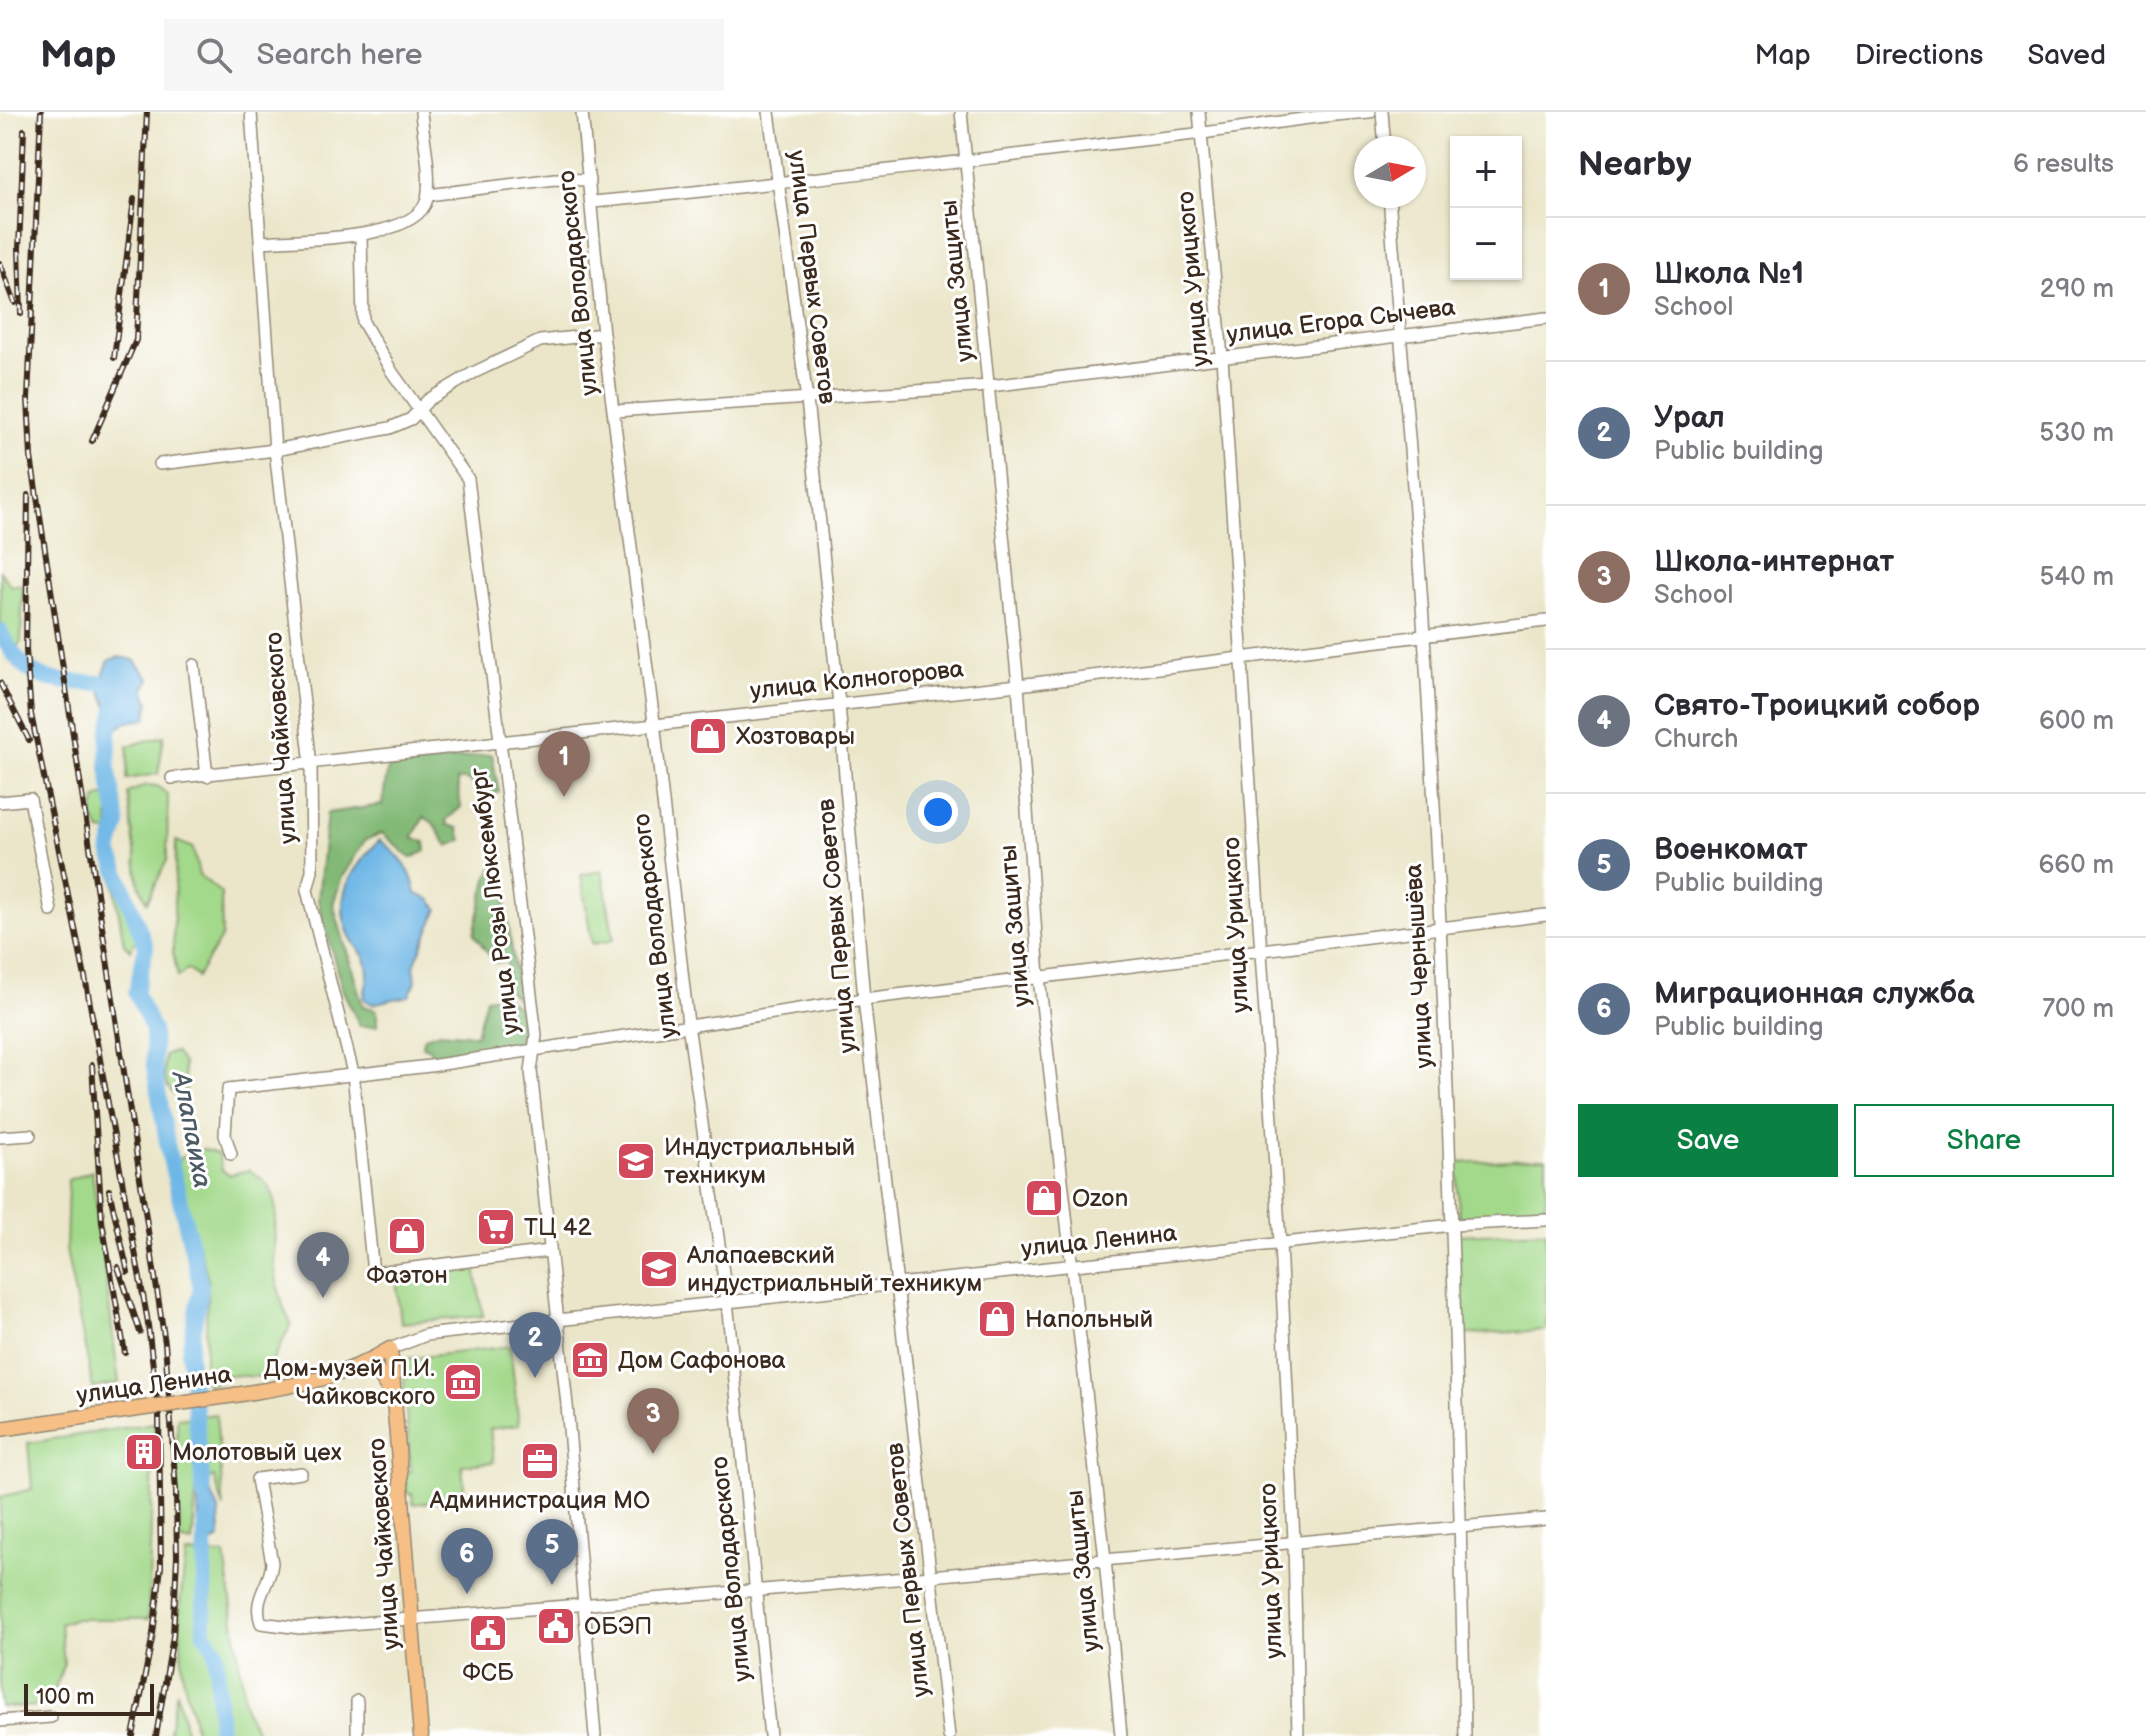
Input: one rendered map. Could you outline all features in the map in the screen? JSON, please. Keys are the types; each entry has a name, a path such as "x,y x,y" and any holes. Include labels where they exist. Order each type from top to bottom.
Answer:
{"main road":[{"name":"улица Ленина","path":"0,1429 328,1380 356,1370 390,1349"},
{"name":"улица Чайковского","path":"390,1349 421,1736"},
{"path":"356,1370 377,1370 388,1386 396,1410"}],"street":[{"name":"улица Чайковского","path":"251,112 275,450 311,765 312,871 307,890 353,1073 373,1273 549,1251"},
{"path":"261,242 361,235 409,222 423,209 428,195 421,112"},
{"name":"улица Володарского","path":"582,112 593,202 603,334 654,722 688,1024 727,1301 770,1736"},
{"name":"улица Первых Советов","path":"769,112 807,400 839,704 864,999 949,1736"},
{"name":"улица Защиты","path":"961,112 1018,685 1039,977 1105,1559 1121,1736"},
{"name":"улица Урицкого","path":"1199,112 1222,357 1280,1243 1294,1540 1298,1736"},
{"path":"593,202 778,185 1203,133 1295,117 1370,112"},
{"path":"1382,112 1384,136"},
{"path":"428,195 555,179 589,180"},
{"name":"улица Чернышёва","path":"1390,208 1424,636 1439,928 1453,1225 1465,1736"},
{"name":"улица Розы Люксембург","path":"361,235 363,322 420,412 468,479 536,1035 531,1071 595,1736"},
{"name":"улица Егора Сычева","path":"615,411 990,386 1546,318"},
{"path":"160,464 275,450 390,428 420,412 428,400 473,373 540,341 603,334"},
{"name":"улица Колногорова","path":"172,778 311,765 654,722 1018,685 1546,621"},
{"path":"194,665 207,776"},
{"path":"0,802 30,799 51,911"},
{"path":"231,1154 225,1135 228,1089 430,1066 864,999 1546,915"},
{"path":"0,1137 30,1135"},
{"name":"улица Ленина","path":"390,1349 426,1335 727,1301 1453,1225 1546,1220"},
{"path":"301,1473 257,1479 272,1563 271,1576 259,1595 257,1611 261,1623 300,1628 412,1620 1546,1519"},
{"path":"357,1701 357,1736"},
{"path":"0,1721 51,1717"}],"green space":[{"path":"0,571 11,586 23,584 21,642 15,650 0,621"},
{"path":"164,736 158,774 127,779 128,746"},
{"path":"492,754 499,792 490,794 466,780 457,780 461,807 446,820 447,825 458,828 462,840 448,846 433,823 424,817 412,838 425,842 426,851 411,858 382,833 365,840 342,877 333,904 363,1006 377,1010 377,1026 360,1026 342,989 318,900 327,813 382,805 388,768"},
{"path":"146,785 157,786 168,795 167,860 147,902 139,884 128,793"},
{"path":"101,796 112,796 115,800 108,817 110,832 100,831 93,816 96,800"},
{"path":"489,820 495,825 519,1001 508,990 507,961 495,963 474,934 487,879 494,866"},
{"path":"176,841 193,848 199,875 221,893 222,936 197,977 188,969 178,977 173,952"},
{"path":"124,870 143,930 130,950 124,944 112,871"},
{"path":"602,871 614,940 592,944 581,875"},
{"path":"503,995 520,1009 520,1045 433,1062 430,1049 422,1046 425,1037 439,1032 476,1035 486,998"},
{"path":"175,1052 183,1063 186,1091 175,1095 168,1087 164,1072 165,1055"},
{"path":"202,1149 218,1154 222,1170 229,1175 249,1170 269,1186 273,1195 276,1215 275,1270 291,1324 265,1377 226,1375 220,1382 208,1385 204,1381 208,1279 176,1168 180,1158"},
{"path":"1546,1158 1546,1212 1459,1217 1457,1163"},
{"path":"92,1171 119,1383 93,1388 66,1250 68,1180"},
{"path":"1546,1231 1546,1330 1460,1335 1457,1235"},
{"path":"475,1267 483,1316 401,1323 396,1277"},
{"path":"510,1346 519,1425 490,1429 494,1462 462,1465 465,1499 413,1504 412,1494 407,1494 405,1473 411,1472 404,1385 406,1359"},
{"path":"216,1414 224,1509 214,1477 197,1484 192,1543 179,1540 177,1418"},
{"path":"154,1423 148,1619 73,1619 60,1624 64,1663 49,1706 0,1707 0,1497 32,1489 28,1443"},
{"path":"186,1554 225,1555 246,1712 260,1736 197,1736 183,1676 179,1612"},
{"path":"177,1691 187,1736 168,1736"}],"water":[{"path":"119,657 134,660 150,679 144,689 149,702 146,719 127,722 109,733 110,715 99,687 109,660"},
{"path":"380,840 404,864 412,877 416,894 430,899 438,909 414,965 416,981 409,996 372,1004 364,999 368,975 365,958 352,940 343,912 347,886 353,874"},
{"path":"204,1478 219,1510 220,1539 205,1546 200,1540 198,1503"}],"waterway":[{"name":"Алапаиха","path":"0,631 22,664 35,673 63,681 119,684"},
{"name":"Алапаиха","path":"116,705 109,733 108,768 118,823 110,851 146,947 136,993 153,1030 154,1067 169,1154 201,1287 189,1353 204,1497"},
{"name":"Алапаиха","path":"205,1524 204,1633 216,1650 220,1736"}],"railway":[{"path":"41,112 28,398 31,457 165,1343 176,1491 173,1636 156,1736"},
{"path":"92,441 136,340 147,112"},
{"path":"21,314 19,248 24,130"},
{"path":"114,358 134,199"},
{"path":"0,263 15,303"},
{"path":"28,495 26,650 31,714 85,977 147,1317 159,1416 161,1567 153,1634 133,1736"},
{"path":"0,683 29,740"},
{"path":"92,1065 102,1222 125,1353"},
{"path":"109,1190 128,1272"},
{"path":"118,1267 140,1332"}],"place":[{"name":"Хозтовары","path":"708,736"},
{"name":"Школа №1","path":"564,797"},
{"name":"Индустриальный техникум","path":"636,1161"},
{"name":"Ozon","path":"1044,1198"},
{"name":"ТЦ 42","path":"496,1227"},
{"name":"Фаэтон","path":"407,1236"},
{"name":"Алапаевский индустриальный техникум","path":"659,1269"},
{"name":"Свято-Троицкий собор","path":"323,1298"},
{"name":"Напольный","path":"997,1319"},
{"name":"Дом Сафонова","path":"590,1360"},
{"name":"Урал","path":"535,1378"},
{"name":"Дом-музей П.И. Чайковского","path":"463,1382"},
{"name":"Молотовый цех","path":"144,1452"},
{"name":"Школа-интернат","path":"653,1454"},
{"name":"Администрация МО","path":"540,1461"},
{"name":"Военкомат","path":"552,1585"},
{"name":"Миграционная служба","path":"467,1594"},
{"name":"ОБЭП","path":"556,1626"},
{"name":"ФСБ","path":"488,1633"}]}
